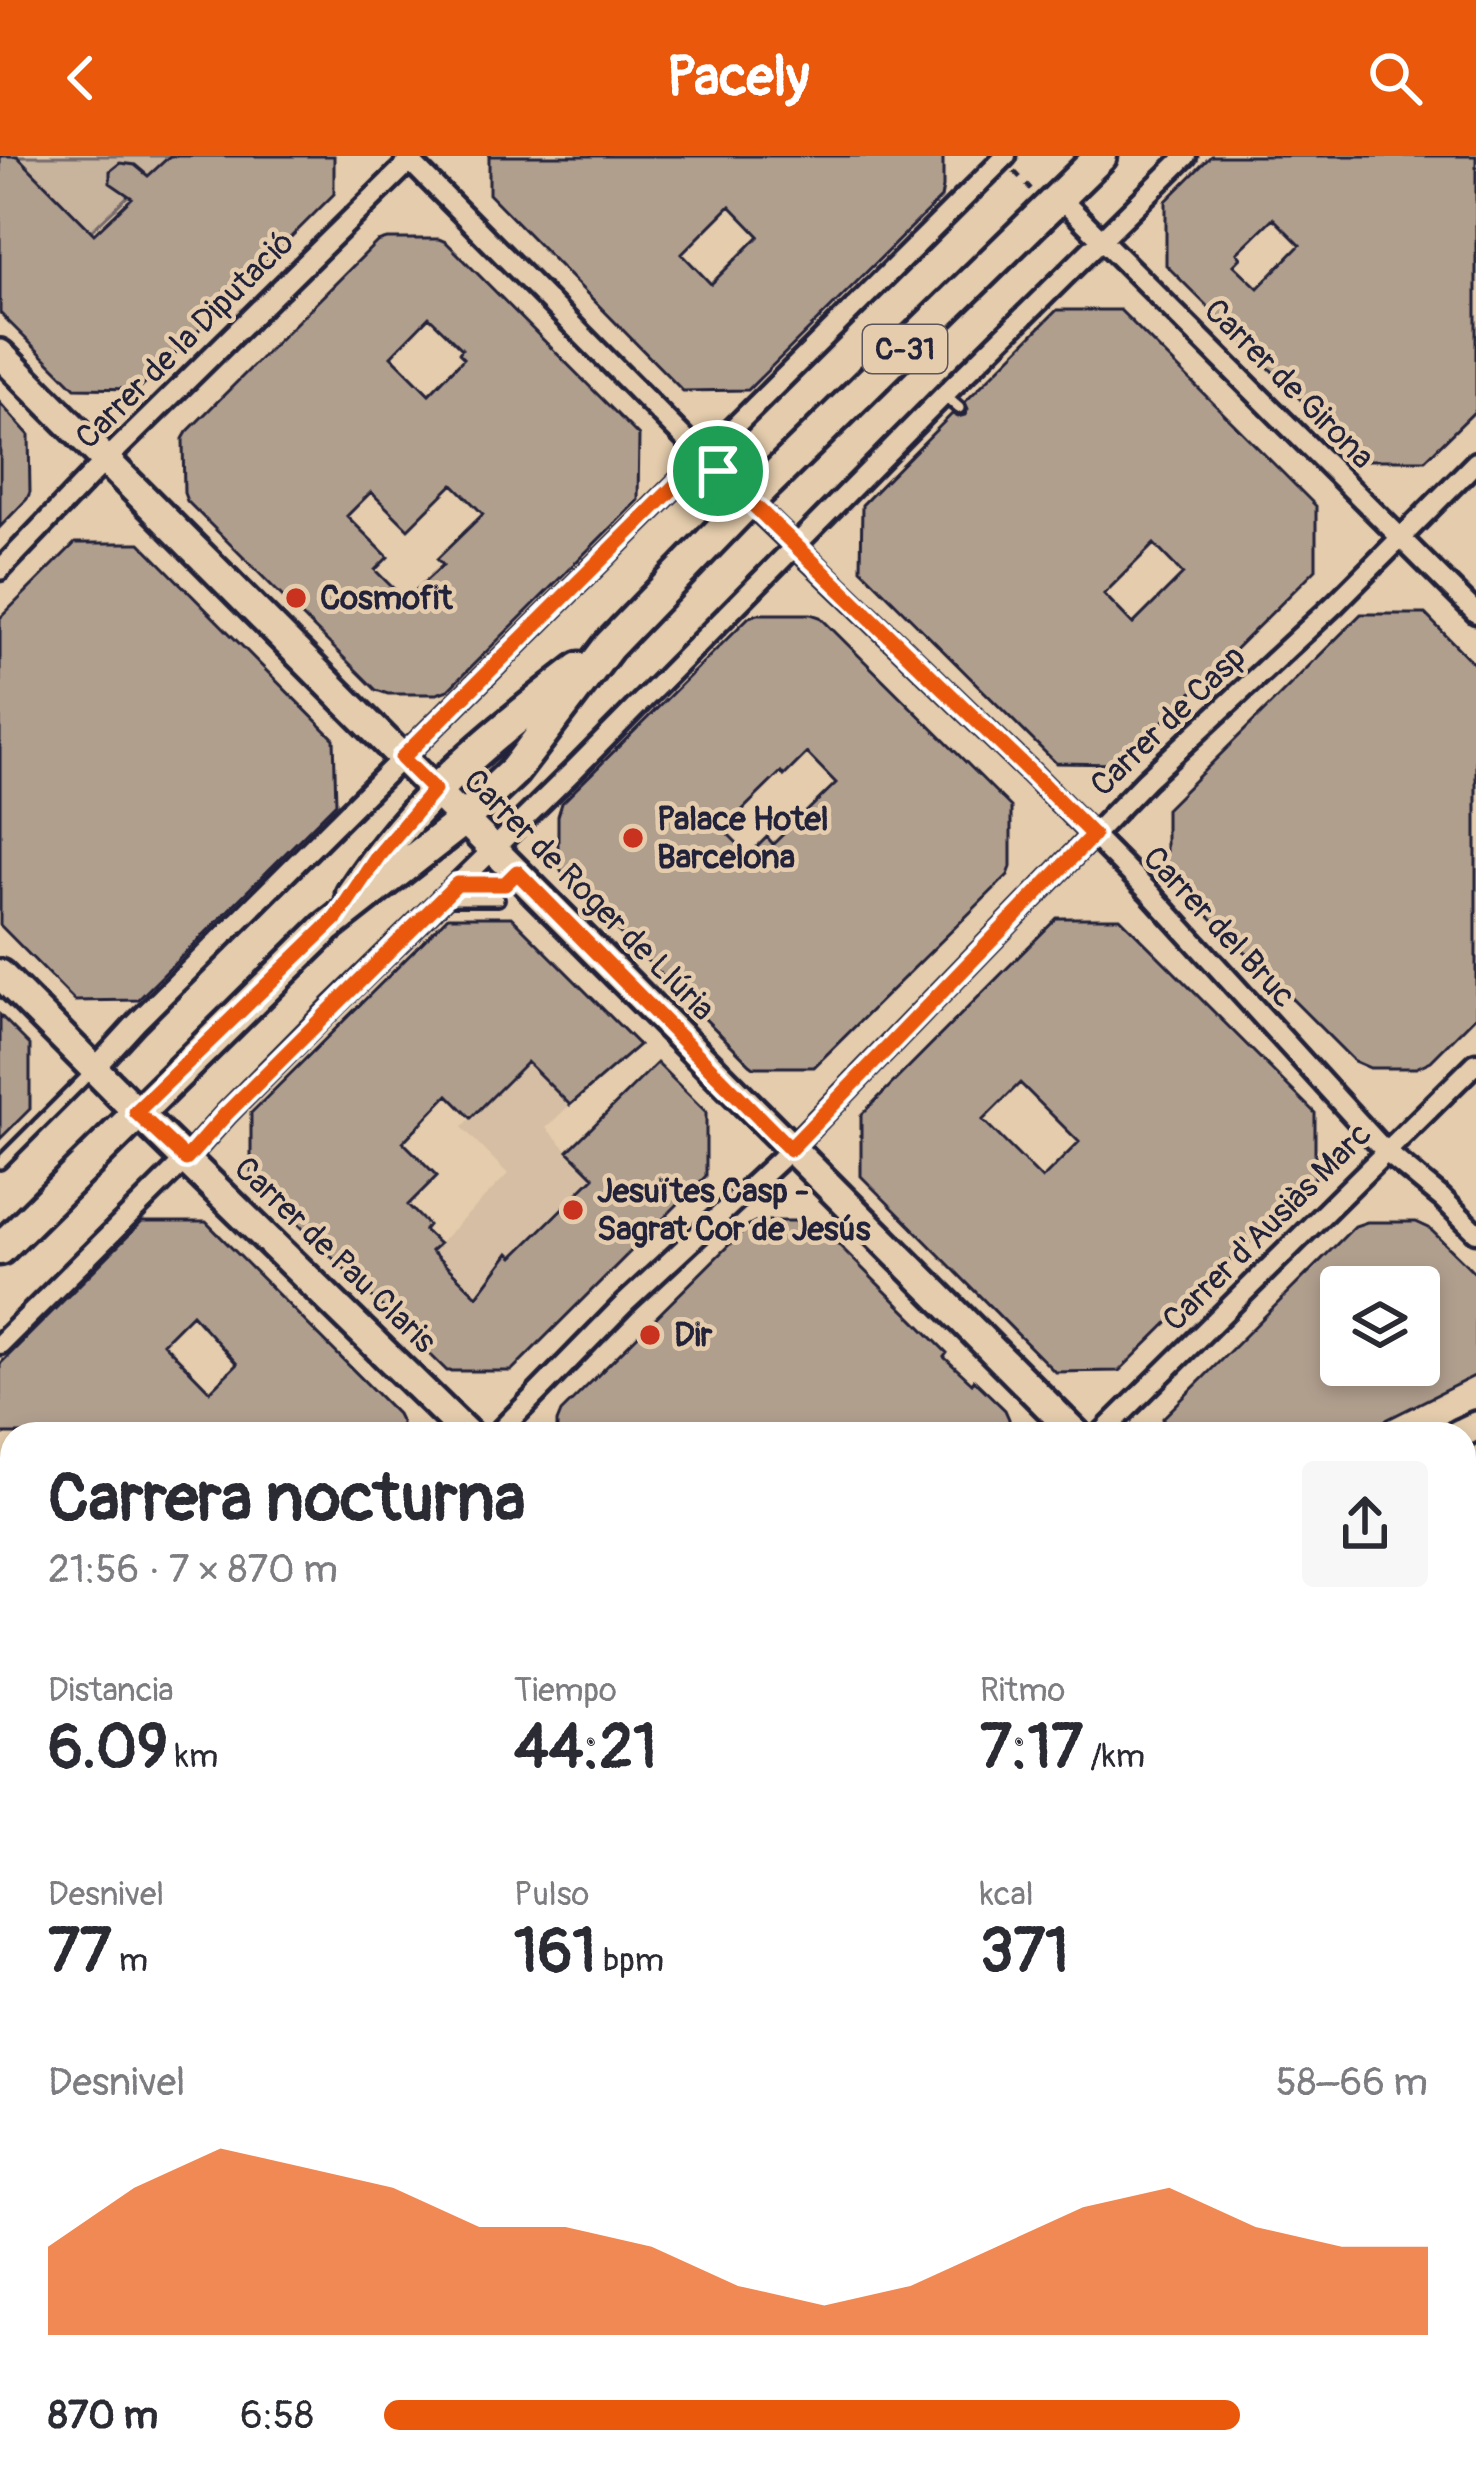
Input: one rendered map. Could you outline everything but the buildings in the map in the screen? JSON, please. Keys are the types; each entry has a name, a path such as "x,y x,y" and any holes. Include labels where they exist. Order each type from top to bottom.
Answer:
{"main road":[{"name":"C-31","path":"0,1249 336,918 464,820 514,771 609,646 750,500 1101,156"},
{"name":"Carrer de Roger de Llúria","path":"0,354 1064,1422"},
{"name":"C-31","path":"336,918 378,856 434,790 484,742 609,646"},
{"name":"Carrer de Pau Claris","path":"0,974 455,1422"}],"street":[{"path":"94,1070 567,586 704,457 1006,156"},
{"path":"0,1344 796,545 951,402 1186,156"},
{"name":"Carrer del Bruc","path":"410,158 704,457 1093,835 1385,1151 1476,1232"},
{"name":"Carrer de la Diputació","path":"0,570 410,158"},
{"name":"Carrer de Girona","path":"1059,196 1476,613"},
{"name":"Carrer de Casp","path":"509,1422 624,1304 790,1149 1146,780 1335,604 1476,462"},
{"name":"Carrer d'Ausiàs Marc","path":"1113,1422 1476,1063"}],"lane":[{"path":"450,891 505,884 517,872"},
{"path":"450,891 498,899"},
{"path":"0,1163 94,1070"}],"shaded area":[{"path":"17,156 170,156 91,231"},
{"name":"Jesuïtes Casp - Sagrat Cor de Jesús","path":"592,998 635,1041 546,1128 589,1172 679,1085 706,1112 706,1176 511,1371 447,1371 379,1304 508,1174 462,1127"}],"place":[{"name":"Cosmofit","path":"296,598"},
{"name":"Palace Hotel Barcelona","path":"633,838"},
{"name":"Jesuïtes Casp - Sagrat Cor de Jesús","path":"573,1210"},
{"name":"Dir","path":"650,1335"}],"route":[{"path":"704,457 718,471 1093,835 790,1149 517,872 505,884 457,884 186,1159 136,1112 336,918 378,856 434,790 402,758 704,457"}]}
